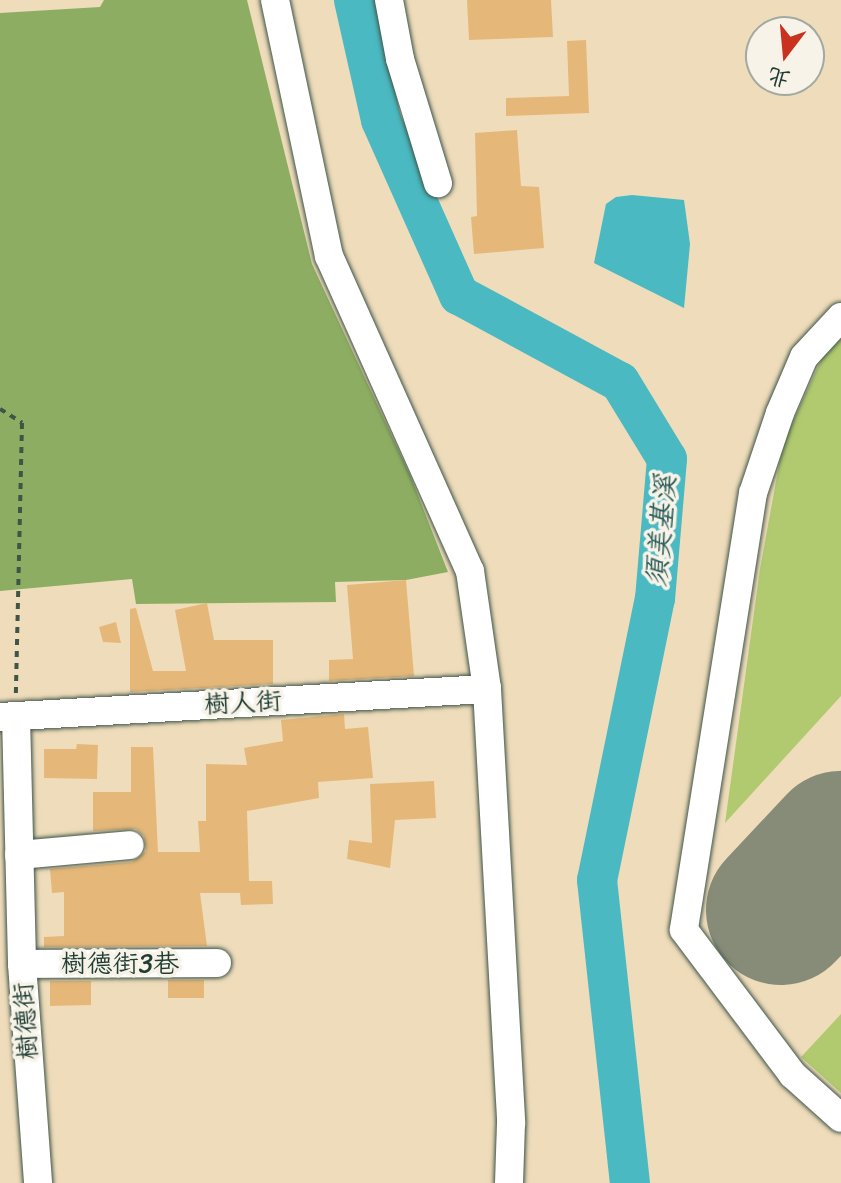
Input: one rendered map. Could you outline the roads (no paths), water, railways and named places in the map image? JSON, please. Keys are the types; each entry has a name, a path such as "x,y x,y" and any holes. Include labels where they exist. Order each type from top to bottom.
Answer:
{"street":[{"path":"275,0 329,256 470,571 487,689 511,1123 509,1183"},
{"path":"389,0 400,59 438,183"},
{"path":"841,317 804,357 753,493 684,930 793,1075 841,1118"},
{"name":"樹人街","path":"8,716 487,689"},
{"name":"樹德街","path":"8,716 38,1183"},
{"path":"19,855 130,845"},
{"name":"樹德街3巷","path":"22,964 217,963"}],"water":[{"path":"632,195 684,200 690,244 684,308 594,263 606,204 616,197"}],"waterway":[{"name":"須美基溪","path":"354,0 381,120 459,295 620,382 667,459 655,598 597,880 630,1183"}]}
